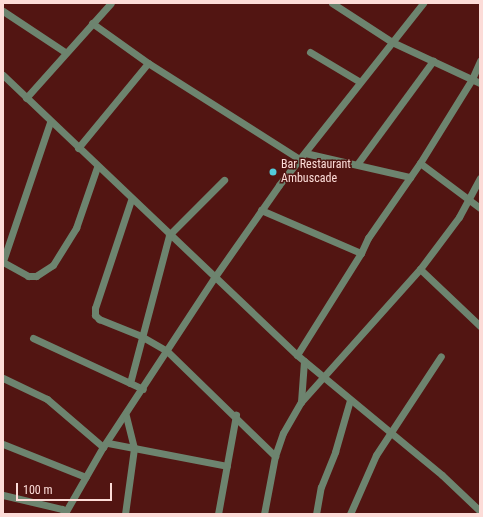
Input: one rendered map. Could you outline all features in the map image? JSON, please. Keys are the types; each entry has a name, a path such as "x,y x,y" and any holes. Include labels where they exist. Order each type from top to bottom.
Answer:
{"street":[{"path":"26,98 65,52 111,3"},
{"path":"332,3 392,42 480,83"},
{"path":"3,495 62,509 66,513 106,445 214,278 261,210 299,159 423,3"},
{"path":"3,11 65,52"},
{"path":"92,23 148,63 299,159"},
{"path":"310,52 360,82"},
{"path":"358,163 433,61"},
{"path":"297,355 361,253 368,238 420,164 472,79 480,61"},
{"path":"78,148 148,63"},
{"path":"3,76 97,167 297,355 390,432 480,511"},
{"path":"50,122 3,262 28,276 36,276 52,265 76,228 97,167"},
{"path":"305,153 358,163 410,177"},
{"path":"420,164 480,208"},
{"path":"264,514 275,456 283,433 301,402 420,269 469,201 480,178"},
{"path":"130,383 169,235 224,180"},
{"path":"132,200 95,308 95,315 99,319 142,336 167,351 236,415 275,456"},
{"path":"261,210 361,253"},
{"path":"420,269 480,326"},
{"path":"34,338 143,389"},
{"path":"350,514 376,455 441,356"},
{"path":"301,402 304,361"},
{"path":"3,378 47,399 106,445 134,448 227,466"},
{"path":"316,514 321,487 335,452 350,400"},
{"path":"125,514 134,448 126,415"},
{"path":"218,514 236,415"},
{"path":"3,444 86,477"}],"place":[{"name":"Bar Restaurant Ambuscade","path":"273,172"}]}
